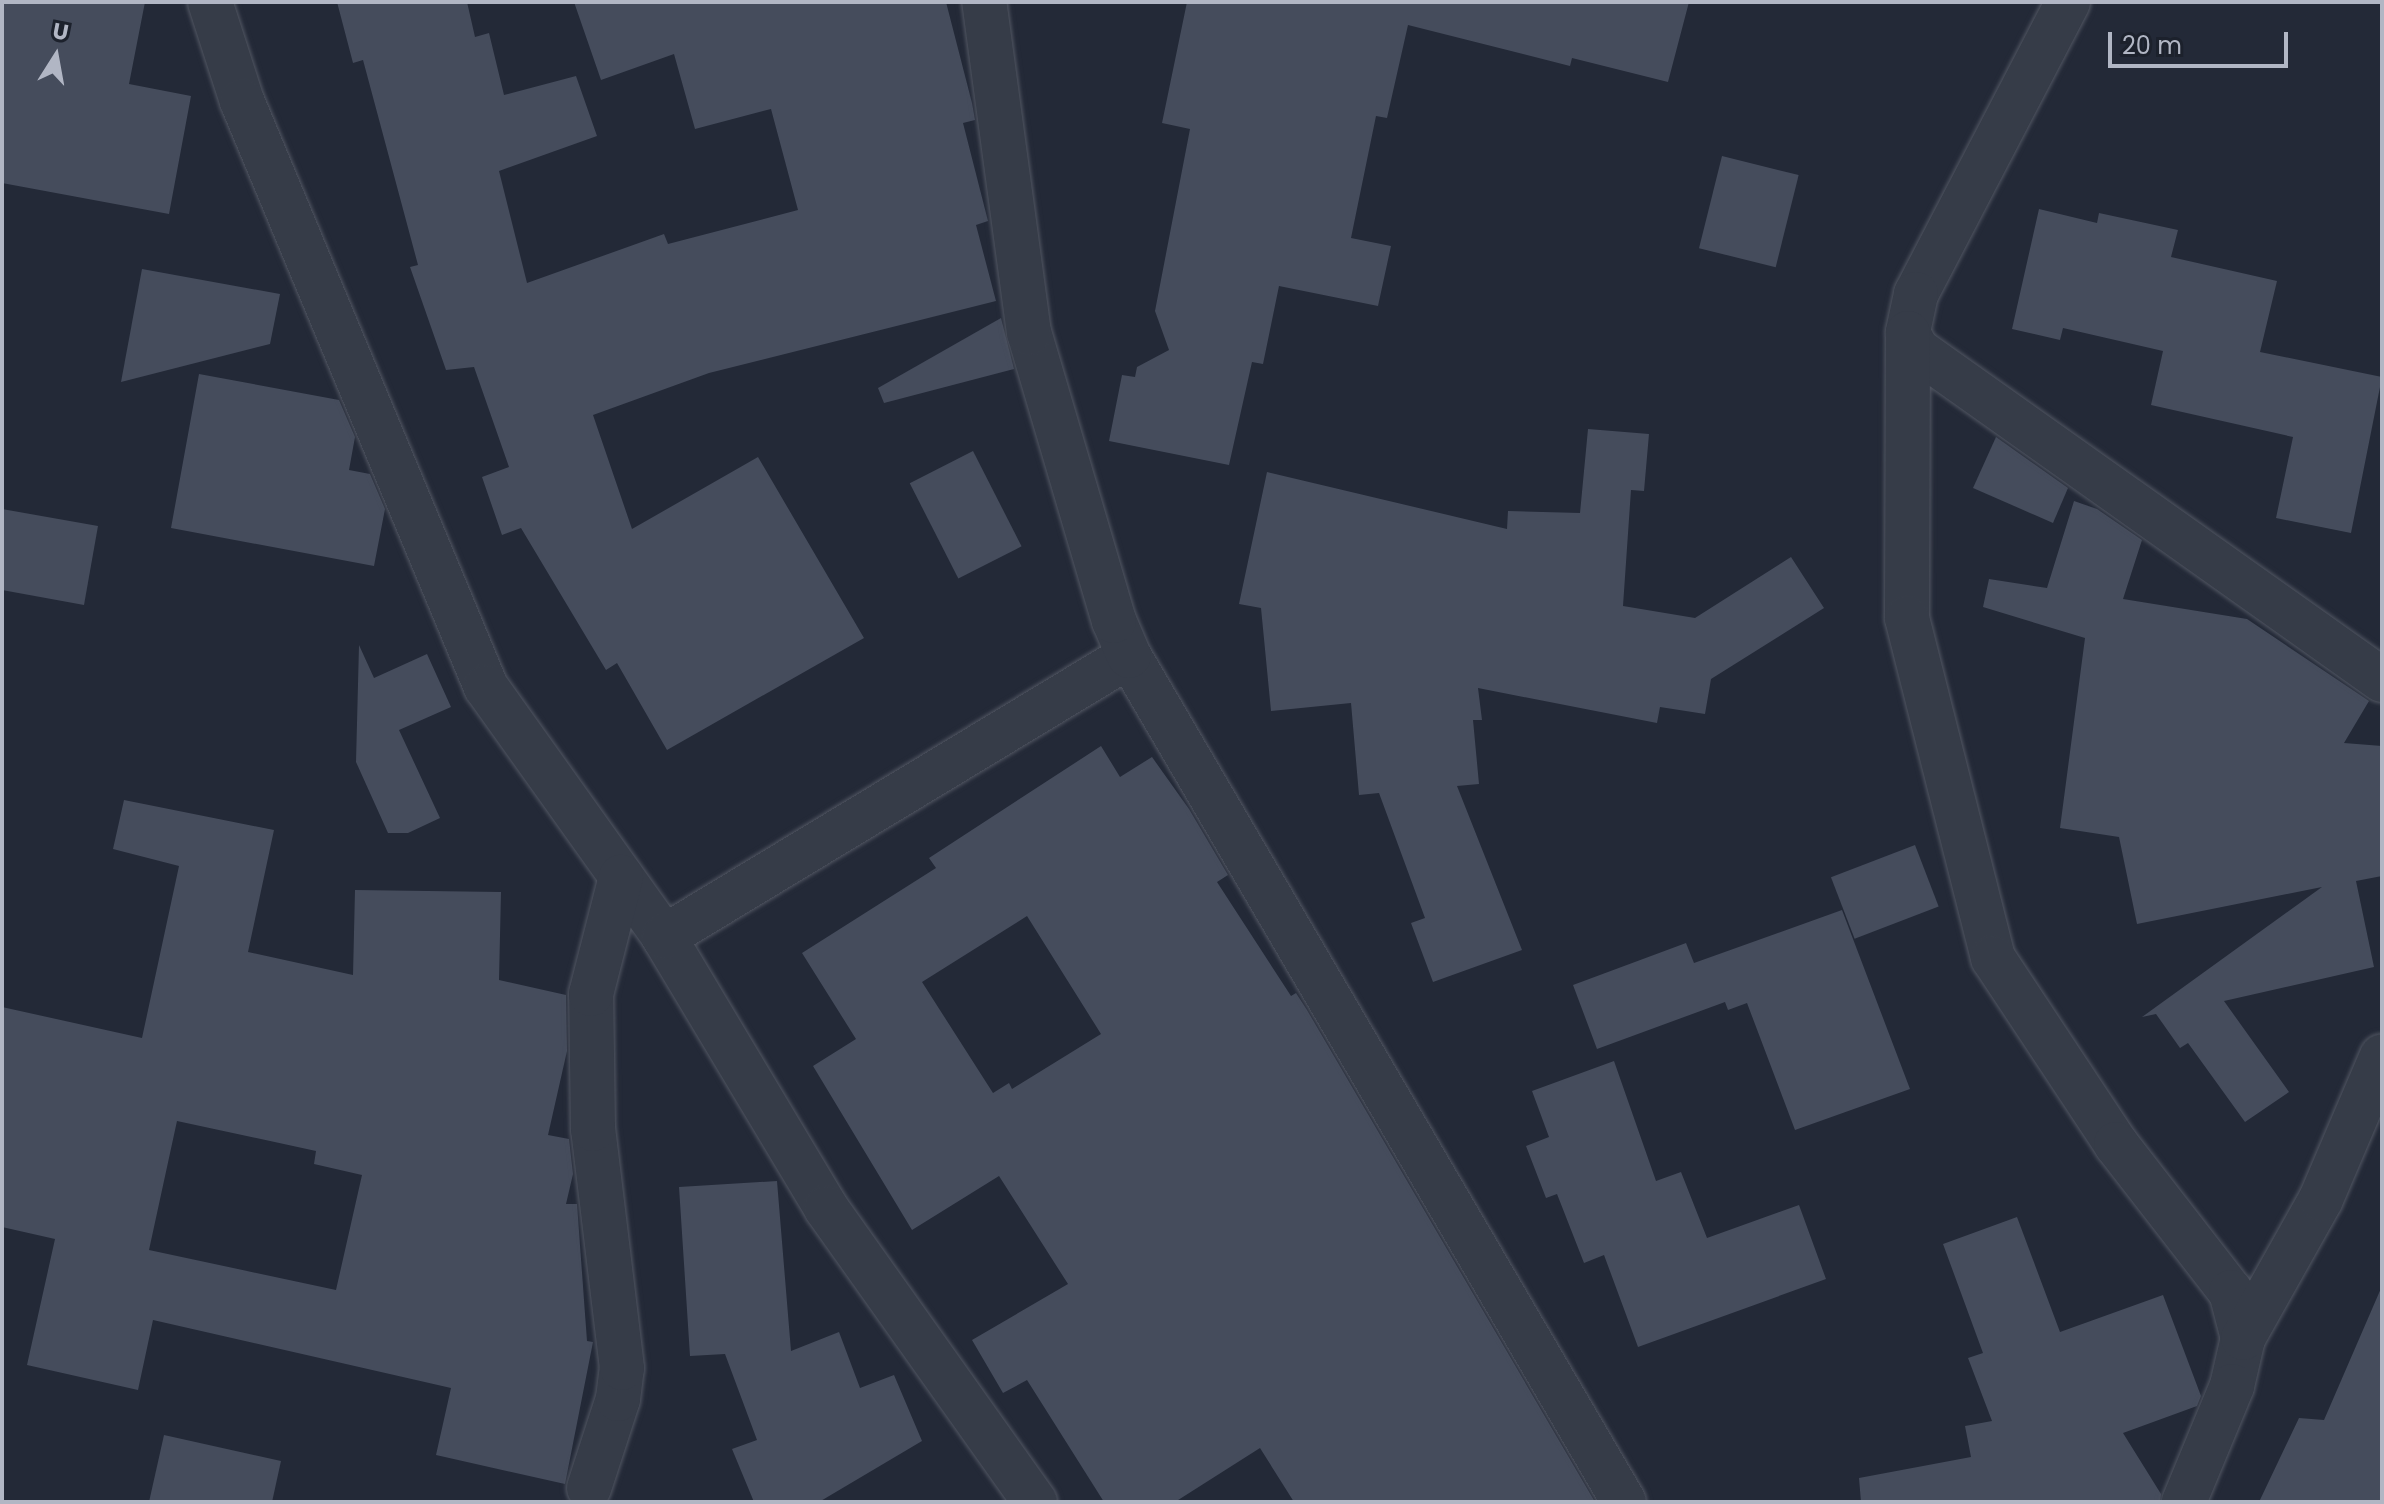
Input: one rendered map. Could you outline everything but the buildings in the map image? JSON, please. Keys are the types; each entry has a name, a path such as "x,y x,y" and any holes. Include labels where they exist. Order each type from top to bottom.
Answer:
{"street":[{"path":"210,2 242,101 486,687 664,937 826,1208 1035,1502"},
{"path":"984,2 1029,333 1114,621 1129,656 1624,1502"},
{"path":"2068,2 1916,294 1908,333 1907,618 1993,958 2116,1144 2231,1292 2243,1338"},
{"path":"1908,333 1917,350 2382,680"},
{"path":"664,937 1129,656"},
{"path":"589,1488 618,1399 622,1368 593,1129 591,994 621,877"},
{"path":"2184,1502 2232,1386 2243,1338 2321,1199 2382,1056"}]}
